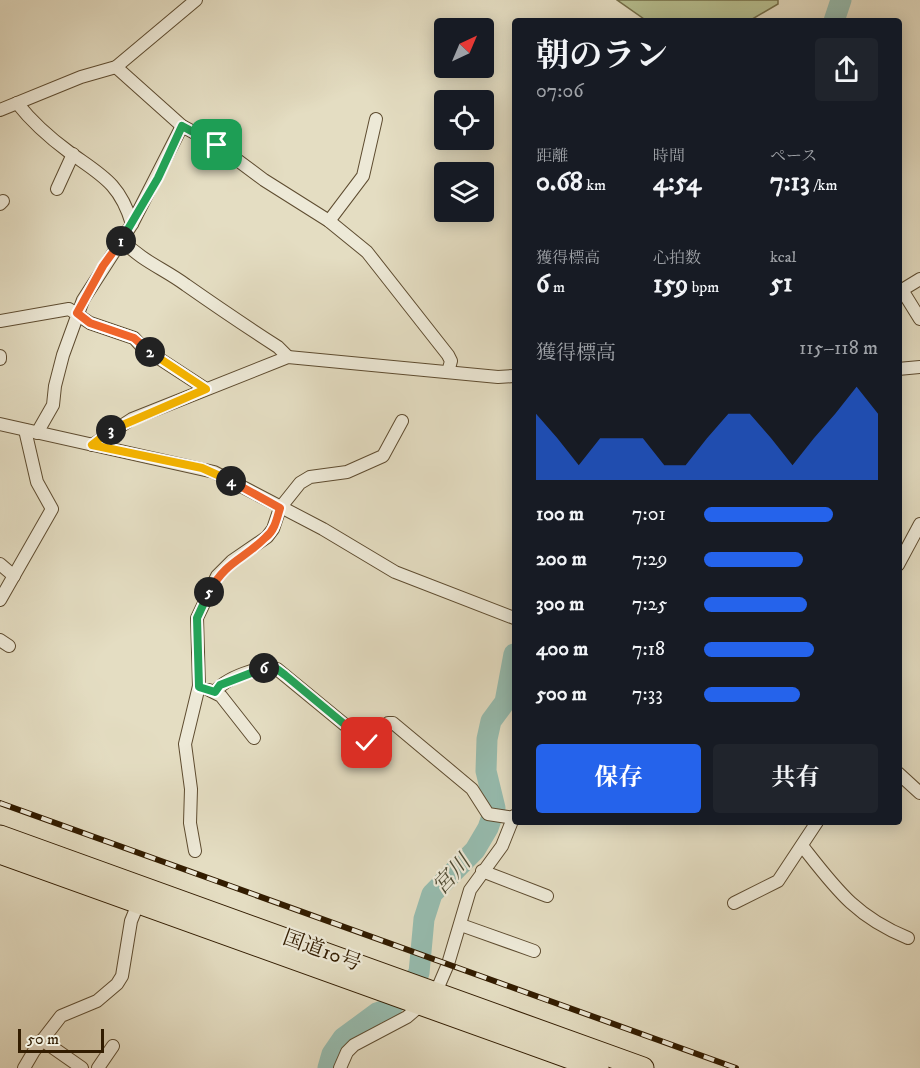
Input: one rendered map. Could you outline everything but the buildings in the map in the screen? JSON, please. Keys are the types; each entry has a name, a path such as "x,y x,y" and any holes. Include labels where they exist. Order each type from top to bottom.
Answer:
{"highway":[{"name":"国道10号","path":"0,836 141,895 428,998 643,1068"},
{"name":"国道10号","path":"0,853 141,895"},
{"name":"国道10号","path":"428,998 598,1068"}],"street":[{"path":"0,110 81,77 116,66 196,0"},
{"path":"116,66 182,126 217,145 264,180 329,221 367,252 448,355 451,361 448,372"},
{"path":"17,104 34,123 111,182 120,194 132,224"},
{"path":"329,221 363,176 376,119"},
{"path":"0,600 52,509 37,482 31,431 53,405 55,386 77,313 103,266 132,224 182,126"},
{"path":"57,189 73,154"},
{"path":"122,240 144,261 186,284 200,297 278,347 288,357"},
{"path":"902,285 920,279"},
{"path":"902,289 920,320"},
{"path":"0,312 0,322 64,309 77,313 90,323 134,338 143,348 201,383 206,389"},
{"path":"92,445 114,428 132,419 288,357 512,376"},
{"path":"902,369 920,367"},
{"path":"195,851 190,823 191,789 185,744 199,687 197,618 200,608 223,569 267,537 273,529 280,508 290,493 310,477 338,475 383,456 402,421"},
{"path":"0,424 214,472 395,572 512,617"},
{"path":"902,558 920,524"},
{"path":"0,564 14,576"},
{"path":"215,692 220,685 259,669 277,669 367,743 388,723 393,723 472,789 488,814 512,817"},
{"path":"199,687 215,692 255,738"},
{"path":"902,777 920,793"},
{"path":"340,1068 354,1045 407,1017 428,998 460,925 470,890 482,871 497,855 512,821"},
{"path":"734,903 778,881 803,847 815,825"},
{"path":"803,847 845,900 882,928 908,938"},
{"path":"482,871 547,896"},
{"path":"24,1068 61,1016 97,1001 117,984 122,975 131,921 141,895"},
{"path":"460,925 534,951"},
{"path":"42,1040 82,1068"},
{"path":"98,1068 113,1046"}],"green space":[{"path":"617,0 778,0 778,4 754,18 643,18"}],"waterway":[{"name":"宮川","path":"835,18 841,0"},
{"name":"宮川","path":"328,1068 332,1054 343,1038 377,1013 391,1008 419,973 424,919 432,894 475,850 488,828 495,808 486,771 487,739 491,721 505,702 512,665"}],"railway":[{"path":"0,803 736,1068"}],"route":[{"path":"217,145 182,126 158,178 132,224 103,266 77,313 90,323 134,338 143,348 201,383 206,389 132,419 100,437 92,445 214,472 280,508 273,529 267,537 223,569 200,608 197,618 199,687 215,692 220,685 259,669 277,669 367,743"}]}
